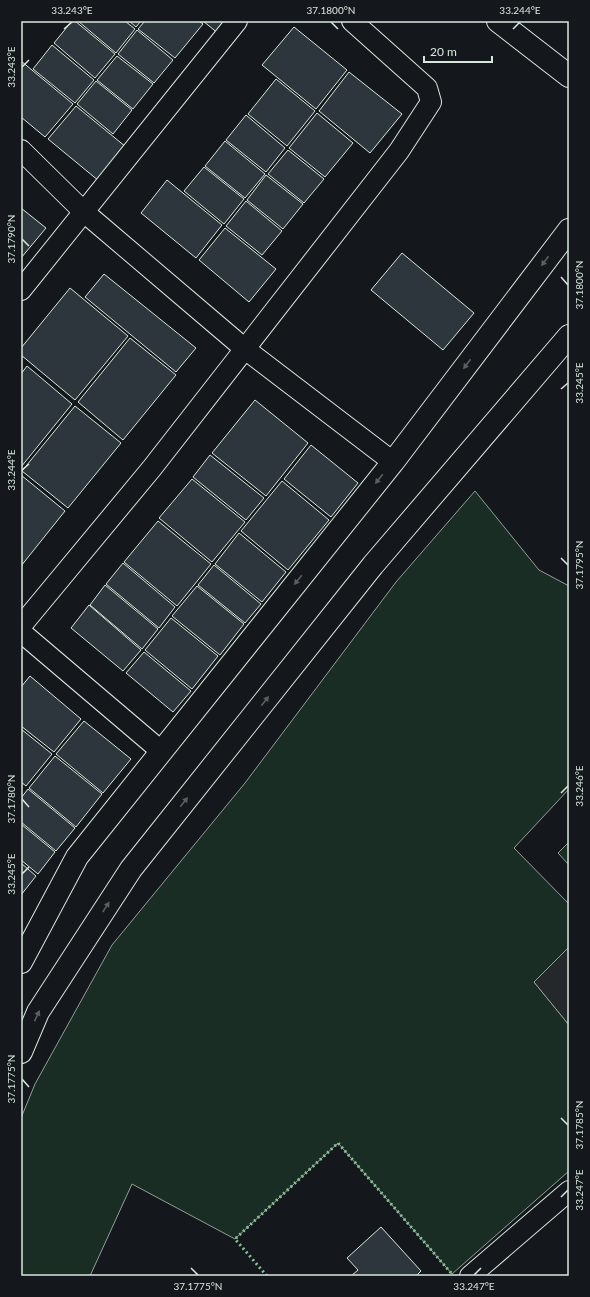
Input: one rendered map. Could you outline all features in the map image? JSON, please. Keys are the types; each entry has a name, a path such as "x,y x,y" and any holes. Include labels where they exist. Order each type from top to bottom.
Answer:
{"main road":[{"path":"498,21 569,76"},
{"path":"21,962 77,857 393,462 569,230"},
{"path":"21,1052 38,1012 131,869 373,565 569,336"}],"street":[{"path":"21,290 237,21"},
{"path":"21,626 152,468 399,152 431,102 427,88 352,21"},
{"path":"21,150 84,212 245,349 393,462"},
{"path":"21,632 161,751"},
{"path":"470,1276 569,1190"}],"green space":[{"path":"475,491 539,570 569,586 569,789 514,848 569,904 569,947 534,982 569,1025 569,1171 452,1274 338,1143 235,1239 132,1184 90,1276 21,1276 21,1118 35,1084 112,945 245,783 396,582"},
{"path":"569,842 569,865 558,853"}],"shaded area":[{"path":"569,947 569,1025 534,982"}],"building":[{"path":"72,21 75,21 115,54 95,78 54,43"},
{"path":"78,21 125,21 135,29 116,53"},
{"path":"129,21 141,21 136,27"},
{"path":"145,21 199,21 203,24 175,58 138,29"},
{"path":"203,21 230,21 219,34"},
{"path":"294,27 347,70 316,109 262,65"},
{"path":"137,30 173,60 154,83 118,54"},
{"path":"52,45 94,80 75,103 33,69"},
{"path":"117,56 153,84 133,109 97,80"},
{"path":"21,61 73,104 45,137 21,117"},
{"path":"349,72 402,114 370,153 319,111"},
{"path":"276,79 315,111 287,146 248,114"},
{"path":"96,81 132,110 113,134 77,104"},
{"path":"76,106 126,147 99,181 48,139"},
{"path":"317,113 353,143 325,177 289,148"},
{"path":"246,115 285,148 266,172 226,140"},
{"path":"225,141 265,174 245,198 205,166"},
{"path":"288,150 324,179 304,203 268,174"},
{"path":"204,167 244,199 224,224 184,191"},
{"path":"266,175 303,204 283,229 247,200"},
{"path":"167,180 222,225 196,258 141,213"},
{"path":"246,201 282,231 262,255 226,226"},
{"path":"21,208 46,228 21,258"},
{"path":"225,228 276,269 249,302 199,260"},
{"path":"402,253 474,313 443,350 371,290"},
{"path":"104,274 196,348 176,372 85,297"},
{"path":"70,288 128,336 75,400 21,355 21,348"},
{"path":"130,338 176,375 123,440 78,402"},
{"path":"27,366 72,404 21,467 21,374"},
{"path":"255,400 308,443 266,496 212,453"},
{"path":"75,406 121,443 68,508 22,471"},
{"path":"311,445 358,483 331,517 284,479"},
{"path":"210,455 264,498 246,520 193,477"},
{"path":"21,475 65,511 21,566"},
{"path":"192,479 245,522 212,562 159,518"},
{"path":"282,481 329,520 288,570 241,531"},
{"path":"158,521 211,564 177,606 124,562"},
{"path":"239,533 286,572 262,602 215,564"},
{"path":"123,563 175,607 159,628 106,584"},
{"path":"214,565 261,604 245,623 198,585"},
{"path":"105,585 158,629 142,649 90,605"},
{"path":"197,586 244,624 220,655 172,616"},
{"path":"89,605 141,650 123,671 71,628"},
{"path":"171,618 218,656 192,689 145,650"},
{"path":"144,652 191,691 173,712 126,673"},
{"path":"30,676 81,719 54,752 21,726 21,687"},
{"path":"84,721 131,759 103,793 56,754"},
{"path":"21,729 52,754 26,786 21,782"},
{"path":"55,756 102,794 76,827 29,788"},
{"path":"28,789 75,828 56,851 21,822 21,798"},
{"path":"21,824 55,852 38,874 21,860"},
{"path":"21,863 36,876 21,895"},
{"path":"381,1227 421,1271 416,1276 351,1276 358,1270 347,1258"}],"hedge":[{"path":"267,1276 235,1239 338,1143 452,1274 451,1276"}]}
